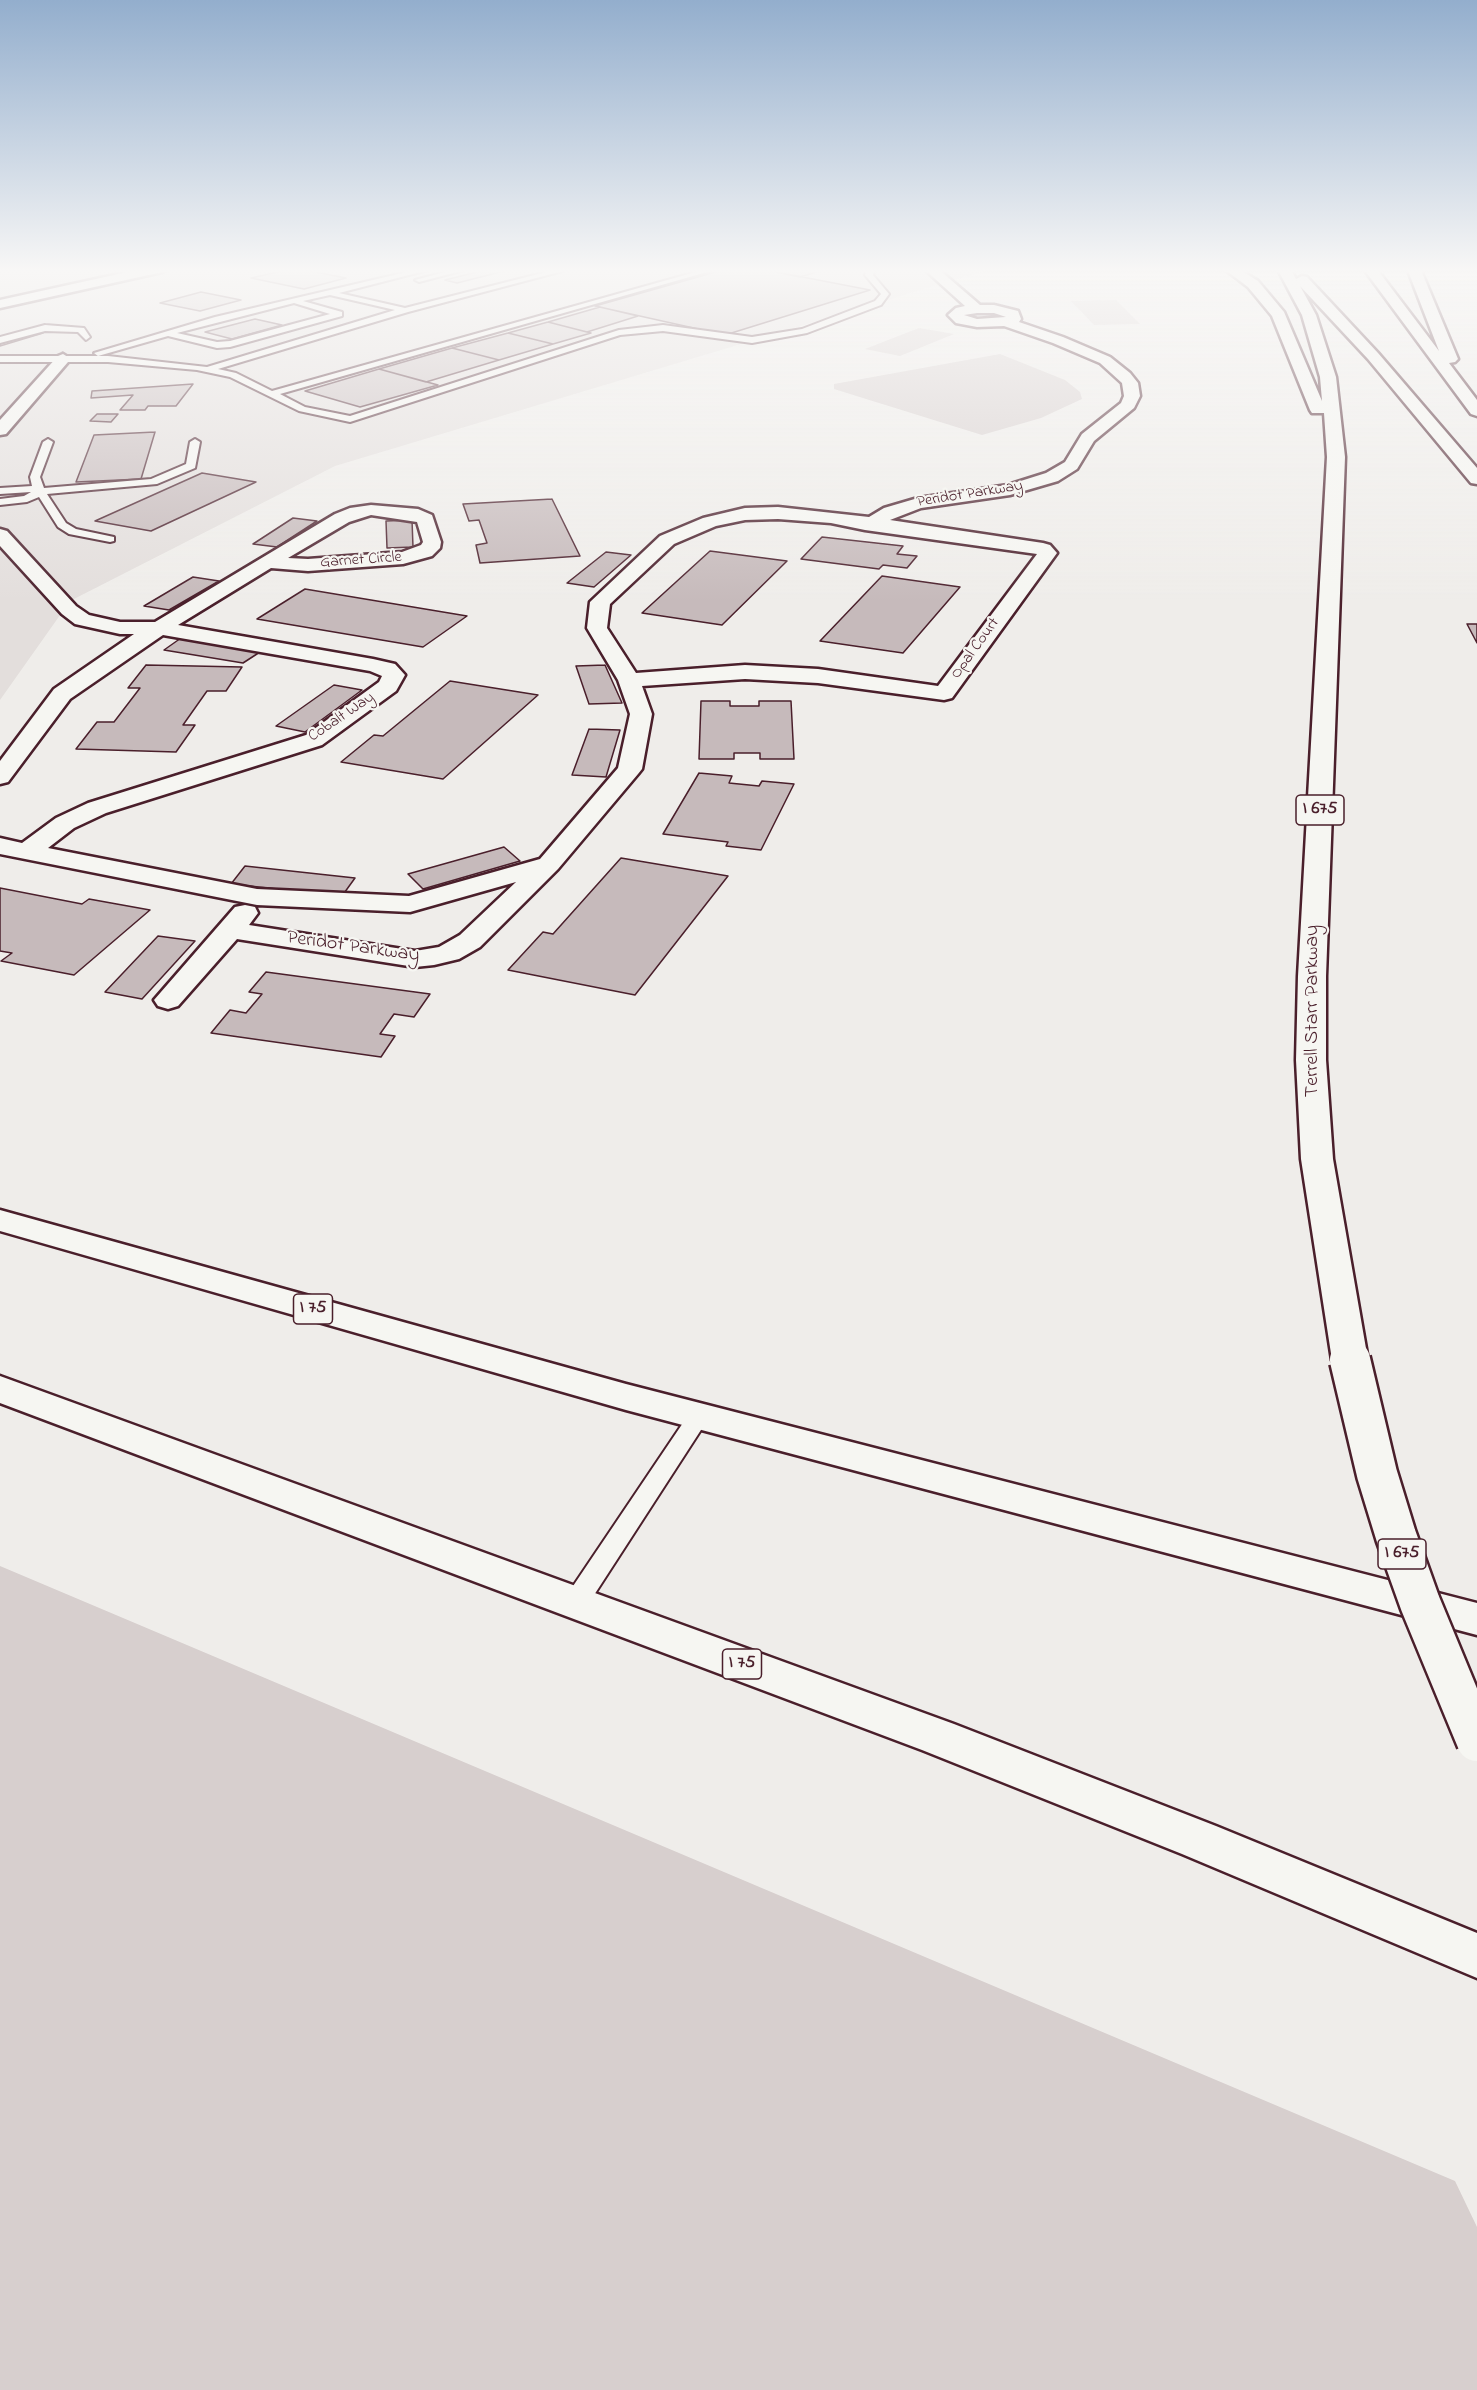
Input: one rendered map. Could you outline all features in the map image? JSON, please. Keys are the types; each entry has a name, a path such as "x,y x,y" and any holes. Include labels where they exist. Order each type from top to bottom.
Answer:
{"main road":[{"path":"0,430 49,380"},
{"name":"Peridot Parkway","path":"231,930 416,959 449,953 470,940 549,864 630,769 641,714 629,680 597,628 600,602 667,540 710,522 746,520 871,524 890,512 918,503 1010,490 1052,477 1071,465 1088,438 1120,414 1128,405 1132,396 1132,387 1127,380"},
{"path":"1305,380 1336,457"},
{"name":"Terrell Starr Parkway","path":"1328,380 1336,457 1312,976 1311,1060 1317,1160 1350,1360 1377,1474 1396,1536 1428,1624 1477,1741"},
{"path":"1393,380 1477,479"},
{"path":"1453,380 1477,411"},
{"path":"1456,380 1459,387"},
{"name":"Garnet Circle","path":"159,628 267,562 342,518 360,511 377,510 421,516 425,519 432,542 430,548 425,552 403,558 308,565 267,562"},
{"name":"Opal Court","path":"629,680 745,672 818,676 944,693 1047,553 1043,549 871,524"},
{"path":"3,544 82,620 120,628 159,628"},
{"path":"0,777 62,694 159,628"},
{"name":"Cobalt Way","path":"26,852 65,824 97,808 284,752 314,740 388,686 394,677 387,669 373,665 159,628"},
{"name":"Peridot Parkway","path":"0,846 257,897 410,904 549,864"},
{"path":"168,1000 231,930 257,897"},
{"name":"I 75","path":"0,1220 699,1416 1477,1618"},
{"name":"I 75","path":"0,1389 938,1737 1199,1840 1477,1956"}],"lane":[{"path":"242,380 302,410 350,419 473,380"},
{"path":"271,394 322,380"},
{"path":"48,442 35,477 36,484 62,525 73,532 110,539"},
{"path":"0,491 24,488 42,491 153,482 191,466 195,442"},
{"path":"0,502 27,499 42,491"},
{"path":"576,1602 699,1416"}],"shaded area":[{"path":"0,380 623,380 335,466 70,601 0,700"},
{"path":"859,380 1064,380 1080,392 1082,399 1041,418 982,435 834,389 834,384"},
{"path":"0,1566 1455,2181 1477,2227 1477,2390 0,2390"}],"building":[{"path":"344,380 418,380 438,385 360,407 305,391"},
{"path":"193,384 176,406 148,406 145,410 120,410 133,395 91,398 92,391"},
{"path":"97,414 118,414 111,422 90,421"},
{"path":"155,432 141,479 76,482 94,435"},
{"path":"202,473 256,482 151,531 95,521"},
{"path":"552,499 580,556 480,563 476,545 487,543 479,520 469,521 463,504"},
{"path":"293,518 317,521 277,547 253,544"},
{"path":"412,520 413,547 387,548 386,521"},
{"path":"822,537 903,546 897,554 917,556 907,568 883,565 879,569 801,559"},
{"path":"710,551 787,561 722,625 642,613"},
{"path":"606,552 631,555 594,587 567,583"},
{"path":"882,576 960,587 903,653 820,641"},
{"path":"193,577 219,581 169,610 144,606"},
{"path":"305,589 467,616 423,647 257,619"},
{"path":"1467,624 1477,624 1477,643"},
{"path":"181,638 260,652 243,663 164,650"},
{"path":"146,665 242,667 226,691 207,691 183,725 195,725 176,752 76,749 97,722 114,722 140,688 128,688"},
{"path":"605,665 622,703 589,704 576,666"},
{"path":"450,681 538,695 443,779 341,762 374,735 383,736"},
{"path":"334,685 362,690 305,732 276,726"},
{"path":"701,701 730,701 730,706 759,706 759,701 791,701 794,759 760,759 760,753 734,753 734,759 699,759"},
{"path":"589,729 620,730 606,777 572,775"},
{"path":"699,773 732,776 729,783 759,786 762,781 794,784 761,850 726,846 728,842 663,834"},
{"path":"504,847 520,861 423,889 408,874"},
{"path":"621,858 728,876 635,995 508,970 543,932 553,934"},
{"path":"245,866 355,878 342,896 231,884"},
{"path":"0,888 82,904 89,899 150,910 74,975 1,961 12,953 0,951"},
{"path":"158,936 195,941 142,999 105,992"},
{"path":"266,972 430,994 414,1017 394,1014 380,1034 395,1036 381,1057 211,1033 230,1010 246,1013 262,994 249,992"}]}
